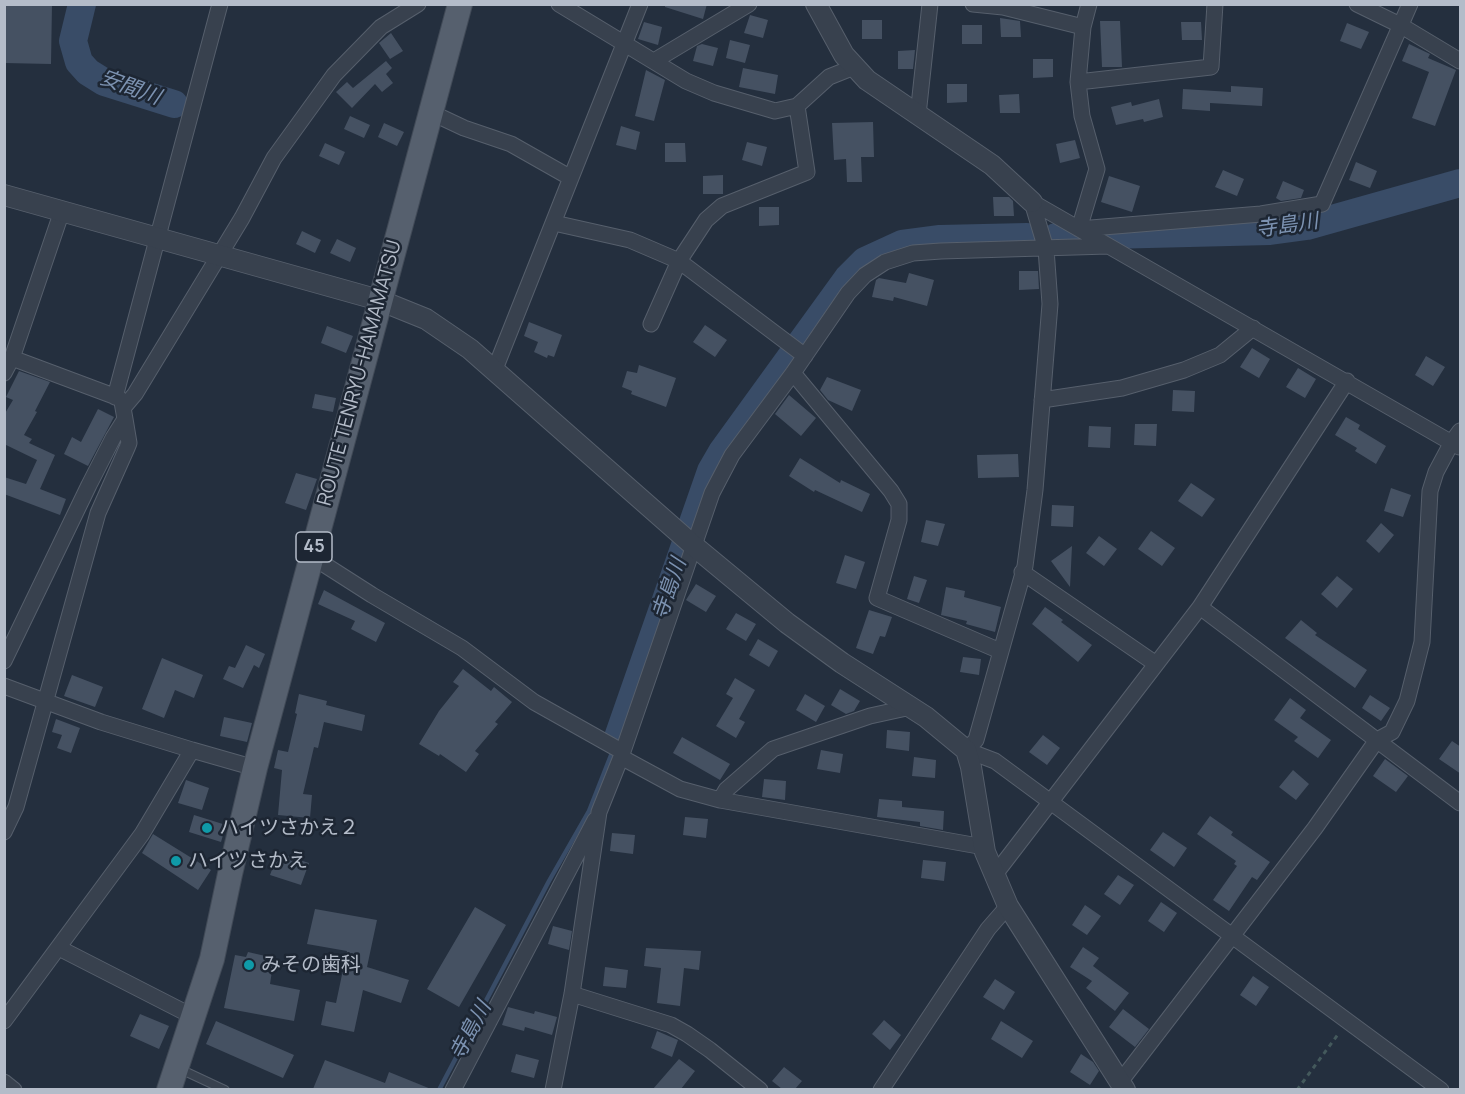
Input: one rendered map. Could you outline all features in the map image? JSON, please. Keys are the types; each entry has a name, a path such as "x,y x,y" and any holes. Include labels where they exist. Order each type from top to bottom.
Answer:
{"main road":[{"name":"ROUTE TENRYU-HAMAMATSU","path":"173,1078 195,1017 212,959 255,768 460,4"}],"street":[{"path":"4,661 113,438 156,238 220,4"},
{"path":"121,408 135,394 274,158 334,75 381,27 418,4"},
{"path":"559,4 686,81 714,93 774,111 797,106 830,77 854,67"},
{"path":"495,369 640,4"},
{"path":"654,61 749,4"},
{"path":"816,4 837,44 854,67 879,90 992,165 1032,202 1347,381 1458,440 1436,472 1430,491 1422,642 1407,701 1392,732 1377,740 1123,1086 1008,906 984,847 971,767 966,750"},
{"path":"918,115 930,4"},
{"path":"973,4 1003,7 1083,27"},
{"path":"1079,229 1097,169 1082,116 1078,82 1083,27 1089,4"},
{"path":"1078,82 1211,67 1215,4"},
{"path":"1357,4 1400,25 1461,60"},
{"path":"1079,229 1261,214 1322,204 1410,4"},
{"path":"651,324 680,261 706,220 722,206 807,172 797,106"},
{"path":"430,112 464,128 511,144 570,178"},
{"path":"4,195 379,300 426,320 470,349 495,369 690,542 804,635 842,663 911,707 966,750 995,761 1441,1089"},
{"path":"966,750 976,740 1025,566 1035,490 1050,304 1046,249 1032,202"},
{"path":"4,373 12,358 62,211"},
{"path":"554,223 630,240 680,261 800,352"},
{"path":"553,1089 572,994 599,812 690,542 728,460 793,373 800,352 856,283 885,262 913,253 1108,246"},
{"path":"1042,400 1122,388 1184,370 1220,355 1253,328"},
{"path":"12,358 121,408"},
{"path":"793,373 891,491 899,504 899,520 877,598 1000,651"},
{"path":"996,873 1200,607 1347,381"},
{"path":"4,832 16,807 98,513 129,443 121,408"},
{"path":"311,556 462,648 534,702 680,789 720,800 984,847"},
{"path":"1022,572 1156,664"},
{"path":"1200,607 1461,803"},
{"path":"4,686 101,722 255,768"},
{"path":"720,800 726,790 773,749 870,716 911,707"},
{"path":"4,1021 142,834 192,750"},
{"path":"453,1089 599,812"},
{"path":"881,1089 988,929 1008,906"},
{"path":"59,948 195,1017"},
{"path":"572,994 671,1025 703,1045 760,1089"},
{"path":"4,1082 14,1089"}],"lane":[{"path":"173,1078 225,1089"}],"path":[{"path":"1297,1089 1348,1022"}],"building":[{"path":"4,4 52,4 51,64 4,63"},
{"path":"665,4 707,4 703,19 665,7"},
{"path":"750,15 768,20 763,38 744,33"},
{"path":"1000,18 1020,21 1021,37 1001,37"},
{"path":"862,20 882,20 882,39 862,39"},
{"path":"1100,21 1120,21 1122,67 1102,67"},
{"path":"644,22 662,27 658,45 638,39"},
{"path":"1181,22 1201,22 1202,40 1182,40"},
{"path":"1347,23 1369,32 1361,49 1340,41"},
{"path":"962,25 982,25 982,44 962,44"},
{"path":"391,33 403,51 390,59 379,43"},
{"path":"730,40 750,45 745,63 726,58"},
{"path":"702,44 718,48 713,66 693,61 697,46"},
{"path":"1409,44 1430,54 1428,58 1456,70 1435,126 1412,118 1429,72 1402,61"},
{"path":"915,50 913,69 898,69 898,51"},
{"path":"1033,59 1053,59 1053,77 1033,78"},
{"path":"386,61 392,68 386,74 393,83 382,92 375,84 352,108 336,92 347,82 353,88"},
{"path":"743,68 778,75 775,94 739,87"},
{"path":"646,70 665,80 654,121 635,116"},
{"path":"947,84 967,84 967,102 947,103"},
{"path":"1231,86 1263,88 1262,106 1210,103 1210,111 1182,109 1183,89 1231,92"},
{"path":"1019,94 1020,113 1000,113 999,95"},
{"path":"1159,99 1163,117 1116,125 1111,107 1131,102 1132,106"},
{"path":"350,116 370,125 364,138 344,129"},
{"path":"873,122 874,157 861,157 862,182 847,182 846,159 834,160 832,123"},
{"path":"384,123 404,132 397,146 378,137"},
{"path":"621,126 640,132 636,150 616,145"},
{"path":"1075,140 1080,158 1060,163 1056,144"},
{"path":"747,142 767,147 762,166 742,160"},
{"path":"325,143 345,152 339,165 319,156"},
{"path":"665,143 685,143 686,162 665,162"},
{"path":"1356,162 1377,171 1370,188 1349,180"},
{"path":"1223,170 1244,179 1237,196 1215,187"},
{"path":"723,175 723,194 703,194 703,176"},
{"path":"1109,176 1140,186 1132,212 1101,202"},
{"path":"1283,181 1304,190 1301,198 1281,201 1276,198"},
{"path":"993,197 1009,197 1013,201 1014,216 994,216"},
{"path":"759,207 779,207 779,225 759,226"},
{"path":"302,231 321,240 315,253 296,244"},
{"path":"337,239 356,248 350,262 330,253"},
{"path":"1019,271 1038,271 1039,289 1019,290"},
{"path":"909,273 934,280 927,306 894,297 893,301 872,297 876,280 879,278 906,283"},
{"path":"529,322 562,335 554,357 548,355 547,358 534,352 538,342 524,336"},
{"path":"705,325 727,340 715,357 693,342"},
{"path":"327,326 353,336 346,353 321,343"},
{"path":"1252,348 1270,359 1259,378 1240,367"},
{"path":"1426,356 1445,367 1433,386 1415,375"},
{"path":"639,365 676,378 666,407 631,394 632,391 622,387 627,371 637,373"},
{"path":"1298,368 1316,379 1305,398 1286,387"},
{"path":"19,371 50,382 24,435 32,439 29,443 55,455 40,489 66,499 60,515 4,494 4,477 26,484 37,460 4,444 4,415 13,400 6,397"},
{"path":"827,377 861,390 852,411 828,400 820,390"},
{"path":"1173,390 1195,391 1194,412 1172,411"},
{"path":"315,394 336,398 333,412 312,408"},
{"path":"789,395 816,418 801,436 775,414"},
{"path":"98,409 114,417 88,466 64,454 72,437 81,442"},
{"path":"1346,417 1360,425 1358,429 1386,446 1376,464 1355,451 1357,448 1335,435"},
{"path":"1135,424 1157,424 1156,446 1134,445"},
{"path":"1089,426 1111,427 1110,448 1088,447"},
{"path":"1018,454 1019,477 978,478 977,455"},
{"path":"800,458 840,483 841,480 870,494 862,512 815,490 814,492 789,476"},
{"path":"296,473 317,479 306,510 285,503"},
{"path":"1191,483 1215,499 1202,517 1178,501"},
{"path":"1391,488 1411,495 1403,517 1384,511"},
{"path":"1052,505 1074,506 1073,527 1051,526"},
{"path":"926,520 945,524 938,546 921,542"},
{"path":"1381,523 1394,535 1379,553 1366,541"},
{"path":"1151,531 1175,548 1162,566 1138,549"},
{"path":"1099,536 1117,549 1104,566 1086,553"},
{"path":"1072,546 1070,587 1051,561"},
{"path":"845,555 865,562 856,589 836,583"},
{"path":"914,576 927,580 919,603 907,599"},
{"path":"1337,576 1353,589 1337,608 1321,594"},
{"path":"696,584 716,596 706,612 686,600"},
{"path":"946,587 965,591 964,597 1001,607 995,632 966,624 967,621 941,615"},
{"path":"324,590 385,623 376,642 351,629 355,621 318,604"},
{"path":"1045,607 1092,645 1078,662 1032,624"},
{"path":"869,610 892,617 885,637 880,636 873,654 856,648"},
{"path":"736,613 756,624 746,641 726,629"},
{"path":"1301,620 1317,633 1315,635 1367,670 1355,688 1285,638"},
{"path":"758,639 778,651 769,667 749,655"},
{"path":"246,645 265,654 259,668 254,665 243,688 223,679 229,666 235,668"},
{"path":"963,657 981,659 979,675 960,672"},
{"path":"162,658 203,675 194,698 175,690 164,718 142,709"},
{"path":"463,669 491,691 494,687 512,702 495,722 498,724 475,751 479,754 466,772 440,754 439,756 419,744 439,711 459,686 453,682"},
{"path":"72,675 103,687 95,707 64,696"},
{"path":"735,678 755,690 739,719 745,722 736,738 716,726 733,698 726,694"},
{"path":"840,689 860,701 854,711 846,714 831,705"},
{"path":"299,694 327,701 326,705 365,715 362,731 324,722 318,748 314,747 303,794 312,795 310,818 278,815 282,770 274,768 278,750 288,752"},
{"path":"805,694 825,706 816,722 796,710"},
{"path":"1370,695 1390,708 1381,721 1362,708"},
{"path":"1290,698 1306,710 1300,718 1331,740 1318,758 1294,741 1298,737 1274,720"},
{"path":"224,717 252,723 247,742 220,736"},
{"path":"56,719 80,728 71,753 57,748 62,735 52,732"},
{"path":"887,730 910,732 909,751 886,748"},
{"path":"1043,735 1060,748 1047,765 1029,752"},
{"path":"682,737 730,764 720,780 673,753"},
{"path":"1452,741 1461,747 1461,774 1439,759"},
{"path":"821,750 843,754 840,773 817,769"},
{"path":"914,757 936,760 935,778 912,776"},
{"path":"1385,759 1408,776 1396,792 1373,776"},
{"path":"1293,770 1309,784 1296,800 1279,787"},
{"path":"764,779 786,781 785,800 762,797"},
{"path":"186,780 209,788 202,810 178,803"},
{"path":"879,799 902,801 902,807 944,811 943,830 920,826 920,822 877,817"},
{"name":"ハイツさかえ２","path":"194,815 226,825 221,842 189,832"},
{"path":"1210,816 1233,832 1231,835 1270,862 1257,880 1252,877 1229,911 1213,900 1237,866 1234,864 1236,861 1197,834"},
{"path":"685,817 708,819 706,838 683,835"},
{"path":"1163,832 1187,848 1174,867 1150,850"},
{"path":"612,833 635,835 633,854 610,851"},
{"name":"ハイツさかえ","path":"153,834 211,870 198,890 142,853"},
{"path":"278,853 309,863 301,885 270,875"},
{"path":"923,860 946,862 944,881 921,878"},
{"path":"1118,875 1134,885 1120,905 1104,894"},
{"path":"1161,902 1177,913 1164,932 1148,921"},
{"path":"1085,905 1101,916 1087,935 1072,925"},
{"path":"475,907 506,925 459,1007 427,989"},
{"path":"315,909 377,920 367,967 409,980 401,1003 363,990 354,1032 321,1025 326,1001 336,1003 347,951 307,944"},
{"path":"553,926 572,931 569,950 548,944"},
{"path":"1083,947 1099,958 1093,966 1129,993 1115,1011 1086,988 1092,981 1070,967"},
{"path":"646,948 701,951 699,970 684,968 680,1006 657,1003 661,968 644,966"},
{"path":"248,952 274,958 270,984 300,990 294,1021 224,1008 235,955 246,957"},
{"path":"605,967 628,970 626,988 603,986"},
{"path":"1253,976 1269,987 1256,1006 1240,995"},
{"path":"995,979 1015,992 1004,1010 983,997"},
{"path":"508,1007 557,1017 552,1035 525,1027 524,1031 502,1025"},
{"path":"1123,1009 1149,1029 1135,1047 1109,1027"},
{"path":"140,1014 169,1026 159,1049 130,1036"},
{"path":"884,1020 901,1035 890,1050 872,1034"},
{"path":"216,1021 294,1055 283,1078 206,1044"},
{"path":"1001,1021 1033,1041 1022,1058 991,1039"},
{"path":"657,1031 678,1040 672,1057 651,1048"},
{"path":"516,1054 539,1060 534,1078 511,1072"},
{"path":"1081,1054 1093,1062 1099,1071 1090,1085 1070,1072"},
{"path":"679,1059 695,1071 681,1089 653,1089"},
{"path":"325,1060 385,1083 389,1072 431,1089 313,1089"},
{"path":"784,1067 802,1081 795,1089 782,1089 772,1081"}],"waterway":[{"name":"安間川","path":"82,4 73,41 79,62 88,72 104,82 174,104"},
{"name":"寺島川","path":"1108,235 1270,231 1307,226 1460,183"},
{"name":"寺島川","path":"1056,237 1078,236"},
{"name":"寺島川","path":"617,740 711,471 722,452 848,278 865,261 902,244 940,239 1027,237"},
{"name":"寺島川","path":"439,1090 549,881 589,811 617,740"}],"place":[{"name":"ハイツさかえ２","path":"207,828"},
{"name":"ハイツさかえ","path":"176,861"},
{"name":"みその歯科","path":"249,965"}]}
